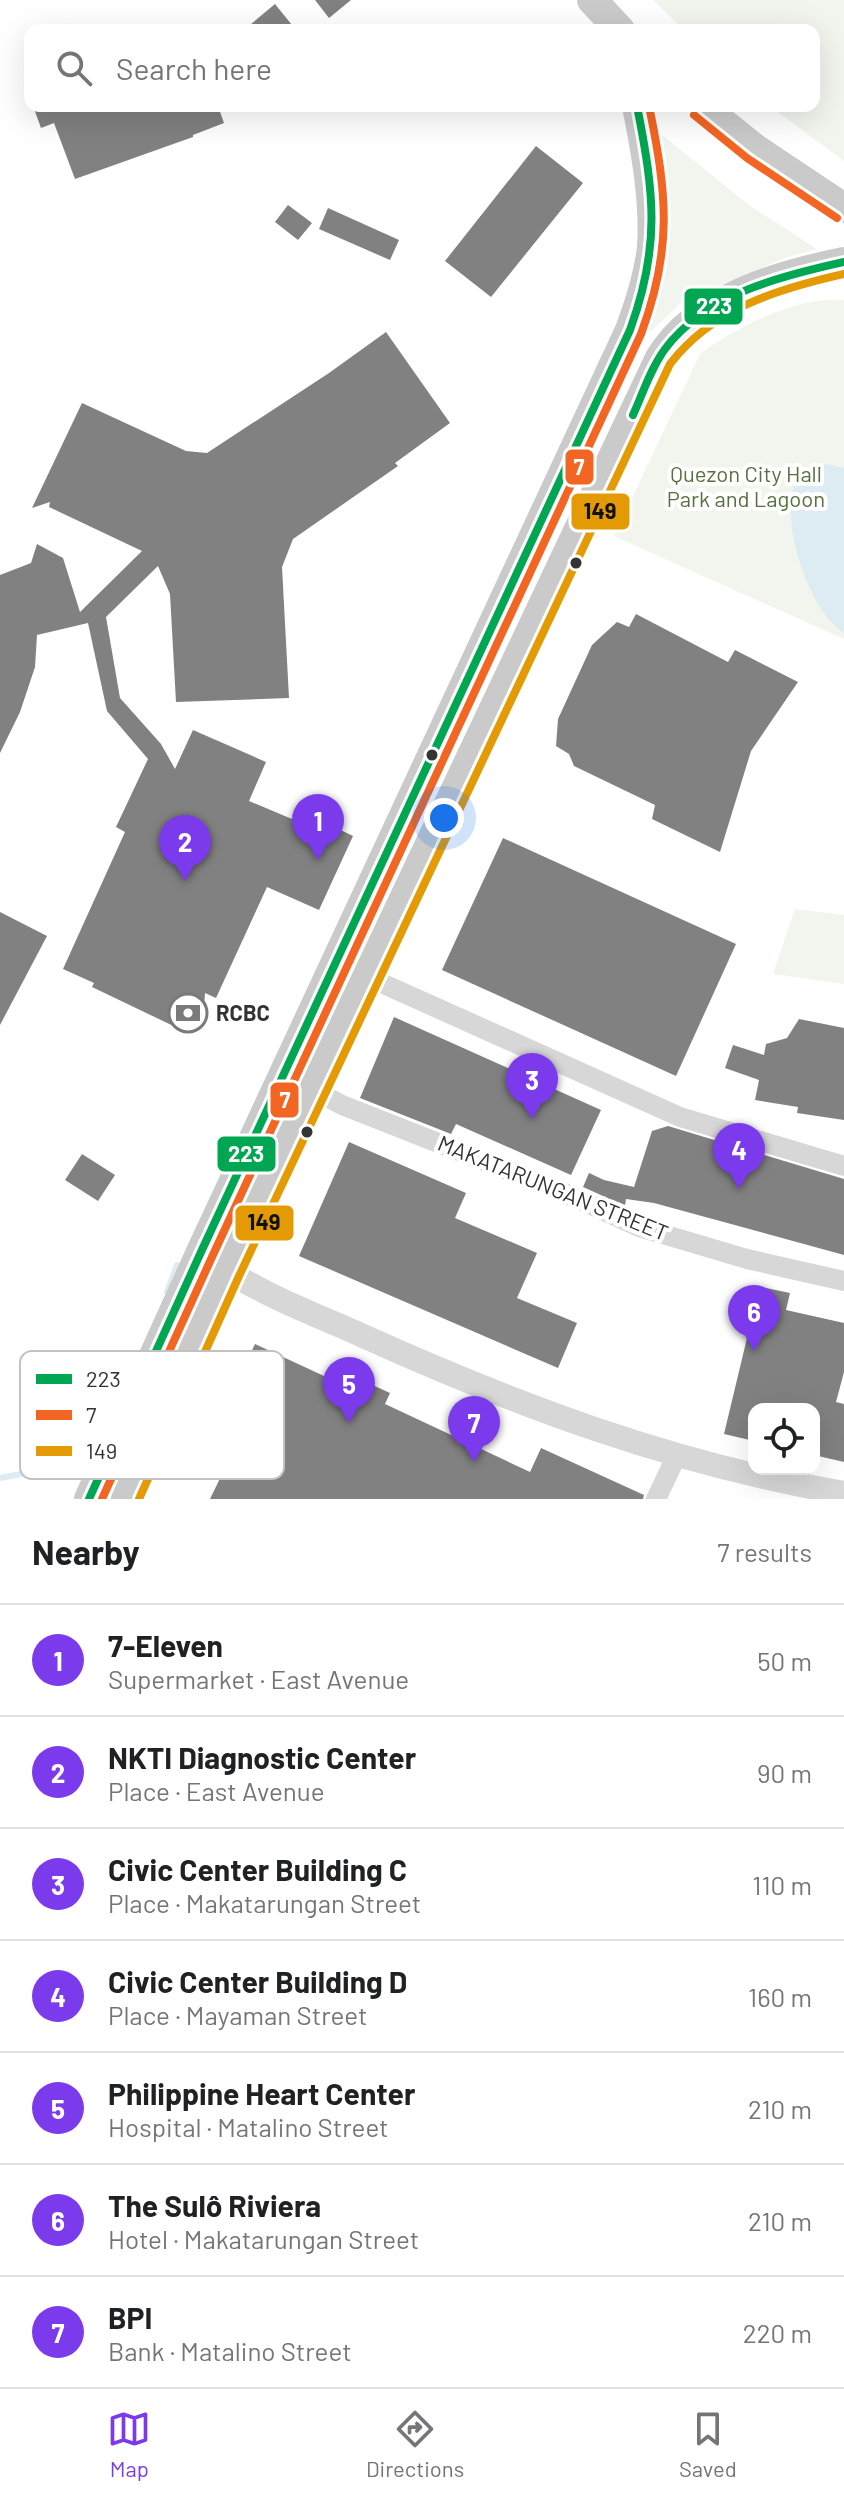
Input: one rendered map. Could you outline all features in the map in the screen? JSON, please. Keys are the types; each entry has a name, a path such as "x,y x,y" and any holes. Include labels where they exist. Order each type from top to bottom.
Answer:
{"main road":[{"path":"156,1351 630,330 645,284 652,248 651,203 638,112"},
{"path":"709,112 754,148 844,208"},
{"path":"192,1351 666,349 697,318 741,294 802,272 844,262"},
{"path":"89,1499 98,1479"},
{"path":"126,1499 135,1479"}],"street":[{"path":"368,977 680,1117 844,1166"},
{"name":"MAKATARUNGAN STREET","path":"314,1090 342,1105 563,1192 639,1227 747,1259 844,1281"},
{"path":"201,1252 269,1293 508,1400 776,1490 844,1493"},
{"path":"656,1499 677,1455"}],"green space":[{"path":"653,0 844,0 844,161 778,112 820,112 820,24 678,24"},
{"path":"657,131 749,205 817,249 787,257 684,300 648,334 661,262"},
{"name":"Quezon City Hall Park and Lagoon","path":"844,300 844,639 614,536 700,354 768,315 806,303"},
{"path":"795,909 844,915 844,984 773,974"}],"shaded area":[{"path":"825,464 844,468 844,633 832,623 811,590 796,550 792,529 792,495 800,471"}],"building":[{"path":"315,0 351,0 329,18"},
{"path":"275,4 291,24 251,24"},
{"path":"35,112 220,112 224,123 75,179 54,123 41,128"},
{"path":"536,146 583,183 491,297 445,261"},
{"path":"288,205 312,223 298,240 275,222"},
{"path":"328,208 399,240 390,260 319,229"},
{"path":"386,332 450,423 395,463 398,466 293,539 282,567 289,698 176,702 170,594 158,566 106,617 120,698 161,744 175,769 193,730 266,762 249,801 318,830 322,821 353,836 319,910 267,887 216,998 205,993 203,1023 195,1031 186,1032 92,987 94,983 63,969 125,832 116,827 148,759 107,711 88,623 37,635 35,667 20,712 0,753 0,575 31,563 37,544 63,558 80,612 142,551 49,507 50,502 32,508 82,403 186,451 207,453"},
{"path":"636,614 728,662 735,650 798,682 751,751 720,852 652,819 655,805 574,766 569,754 556,746 558,719 592,645 617,622 629,627"},
{"path":"503,838 736,944 676,1076 442,970"},
{"path":"0,912 47,936 0,1025"},
{"path":"394,1017 601,1110 571,1175 456,1124 451,1134 360,1098"},
{"path":"799,1019 844,1028 844,1120 797,1113 798,1107 755,1100 759,1080 725,1068 733,1045 764,1055 766,1044 787,1038"},
{"path":"668,1126 844,1179 844,1255 654,1203 626,1199 625,1206 583,1187 589,1173 634,1187 652,1131"},
{"path":"349,1142 466,1193 455,1218 537,1253 517,1298 577,1323 558,1368 299,1256"},
{"path":"82,1154 115,1175 98,1201 65,1180"},
{"path":"766,1288 790,1293 786,1310 844,1323 844,1372 836,1402 844,1404 844,1462 820,1456 820,1403 748,1403 748,1440 724,1434 747,1338 754,1339"},
{"path":"255,1344 270,1351 252,1351"},
{"path":"284,1357 337,1382 342,1371 390,1393 385,1404 530,1472 541,1448 644,1495 643,1499 210,1499 220,1479 284,1479"}],"waterway":[{"path":"167,1292 177,1265"},
{"path":"0,1478 20,1474"}],"transit line":[{"name":"223","path":"156,1351 630,330 647,271 652,219 638,112"},
{"name":"7","path":"169,1351 641,334 658,274 664,221 660,167 650,112"},
{"name":"7","path":"694,115 747,158 837,218"},
{"name":"223","path":"633,415 651,372 665,349 701,314 770,281 844,262"},
{"name":"149","path":"205,1351 670,364 706,328 748,304 771,294 844,274"},
{"name":"223","path":"89,1499 98,1479"},
{"name":"7","path":"102,1499 111,1479"},
{"name":"149","path":"139,1499 148,1479"}],"place":[{"name":"7-Eleven","path":"318,860"},
{"name":"NKTI Diagnostic Center","path":"185,881"},
{"name":"RCBC","path":"188,1013"},
{"name":"Civic Center Building C","path":"532,1119"},
{"name":"Civic Center Building D","path":"739,1189"},
{"name":"The Sulô Riviera","path":"754,1351"},
{"name":"Philippine Heart Center","path":"349,1423"},
{"name":"BPI","path":"474,1462"}]}
